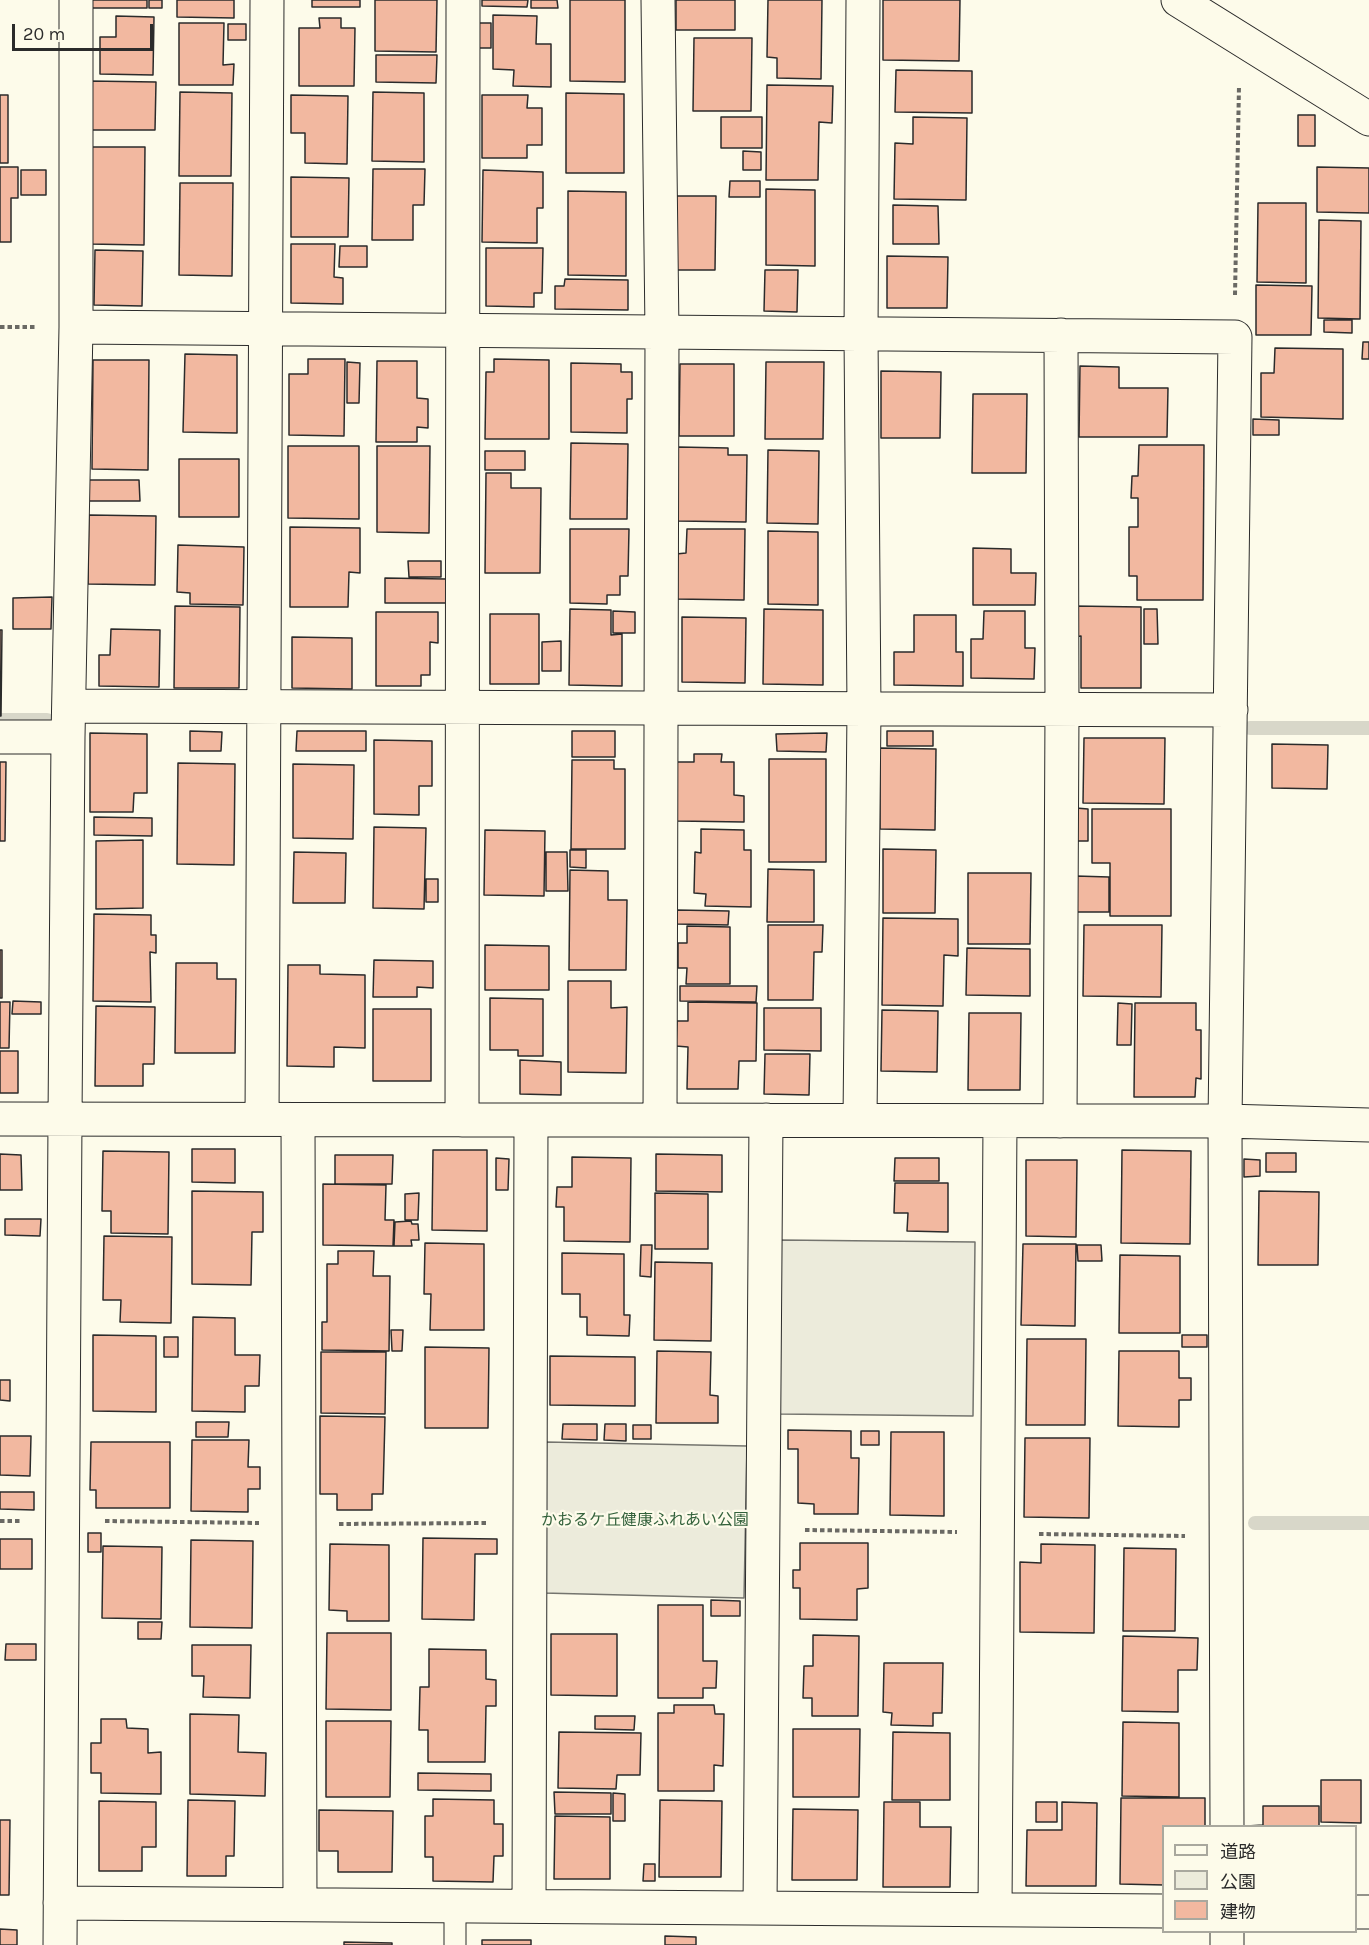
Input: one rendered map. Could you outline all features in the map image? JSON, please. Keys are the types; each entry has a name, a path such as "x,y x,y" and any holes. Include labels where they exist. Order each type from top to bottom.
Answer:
{"street":[{"path":"60,1945 64,1119 76,327 76,0"},
{"path":"262,1119 267,0"},
{"path":"462,1120 463,0"},
{"path":"658,0 662,332 660,1120"},
{"path":"860,1120 864,709 861,334 863,0"},
{"path":"1178,0 1217,10 1249,45 1369,119"},
{"path":"76,327 1234,337 1225,1121 1227,1825"},
{"path":"1060,1121 1061,335"},
{"path":"0,737 69,721 264,706 1231,710"},
{"path":"0,1119 1225,1121 1369,1125"},
{"path":"298,1119 300,1904"},
{"path":"529,1906 531,1119"},
{"path":"760,1908 766,1120"},
{"path":"995,1910 1000,1121"},
{"path":"60,1902 1162,1911"}],"lane":[{"path":"455,1906 455,1945"}],"path":[{"path":"1234,337 1239,62 1249,45"}],"green space":[{"path":"781,1240 975,1242 973,1416 779,1414"},
{"name":"かおるケ丘健康ふれあい公園","path":"546,1442 747,1446 744,1598 543,1593"}],"building":[{"path":"89,0 147,0 147,8 88,8"},
{"path":"149,0 162,0 162,8 149,8"},
{"path":"177,0 234,0 234,18 177,17"},
{"path":"312,0 360,0 360,7 312,7"},
{"path":"375,0 437,0 436,52 375,51"},
{"path":"482,0 528,0 527,7 482,6"},
{"path":"531,0 557,0 558,8 531,8"},
{"path":"570,0 625,0 625,82 570,81"},
{"path":"676,0 735,0 735,30 676,30"},
{"path":"768,0 822,0 821,79 777,78 777,58 767,57"},
{"path":"883,0 960,0 959,61 883,60"},
{"path":"493,15 537,16 536,44 551,44 551,87 513,86 514,70 493,69"},
{"path":"116,16 154,17 153,75 100,74 100,37 116,37"},
{"path":"319,18 341,18 341,28 355,28 354,86 299,86 299,28 320,28"},
{"path":"179,23 224,23 223,65 234,64 233,85 179,85"},
{"path":"479,23 491,23 491,48 479,48"},
{"path":"228,24 246,24 246,40 228,40"},
{"path":"694,38 752,38 751,111 693,111"},
{"path":"376,55 437,55 436,83 376,82"},
{"path":"896,70 972,71 972,113 895,112"},
{"path":"89,81 156,82 155,130 89,130"},
{"path":"767,85 833,86 832,123 819,122 818,180 766,180"},
{"path":"180,92 232,93 231,176 179,176"},
{"path":"373,92 424,93 424,162 372,161"},
{"path":"566,93 624,94 624,173 566,173"},
{"path":"0,95 8,95 8,163 0,163"},
{"path":"291,95 348,96 347,164 305,163 305,133 291,133"},
{"path":"482,95 528,95 527,108 542,108 542,145 527,145 527,158 482,158"},
{"path":"1298,115 1315,115 1315,146 1298,146"},
{"path":"721,117 762,117 762,148 721,148"},
{"path":"913,117 967,118 966,200 894,199 895,143 913,144"},
{"path":"89,147 145,147 144,245 89,244"},
{"path":"743,151 761,152 761,170 743,170"},
{"path":"0,167 18,167 18,198 11,198 11,242 0,242"},
{"path":"1317,167 1369,168 1369,213 1317,212"},
{"path":"373,169 425,169 424,205 413,205 413,240 372,240"},
{"path":"21,170 46,170 46,195 21,195"},
{"path":"483,170 543,172 543,208 537,208 537,243 482,242"},
{"path":"291,177 349,178 348,237 291,237"},
{"path":"730,181 760,181 760,197 729,197"},
{"path":"180,183 233,183 232,276 179,275"},
{"path":"766,189 815,190 815,266 766,265"},
{"path":"568,191 626,192 626,276 568,275"},
{"path":"675,196 716,196 715,270 674,270"},
{"path":"1258,203 1306,203 1306,283 1257,282"},
{"path":"893,205 938,206 939,244 893,244"},
{"path":"1319,220 1361,221 1360,319 1318,318"},
{"path":"291,244 335,244 334,277 343,278 343,304 291,303"},
{"path":"340,246 367,246 367,267 339,267"},
{"path":"486,248 543,248 542,293 534,293 534,307 486,306"},
{"path":"95,250 143,251 142,306 94,305"},
{"path":"887,256 948,257 947,308 887,308"},
{"path":"765,270 798,270 797,312 764,311"},
{"path":"565,279 628,280 628,310 555,309 555,286 564,286"},
{"path":"1256,285 1312,286 1311,335 1256,335"},
{"path":"1324,320 1352,320 1352,333 1324,332"},
{"path":"1363,342 1369,342 1369,359 1362,359"},
{"path":"1275,348 1343,349 1343,419 1261,417 1261,373 1274,373"},
{"path":"185,354 237,355 237,433 183,432"},
{"path":"308,359 345,359 344,436 289,435 289,374 308,374"},
{"path":"494,359 549,360 549,439 485,439 486,372 494,372"},
{"path":"93,360 149,360 148,470 92,469"},
{"path":"377,361 417,361 417,398 428,399 428,428 417,427 417,442 376,442"},
{"path":"347,362 360,363 359,403 347,403"},
{"path":"766,362 824,362 823,439 765,439"},
{"path":"571,363 621,364 621,372 632,372 632,399 627,399 627,433 571,432"},
{"path":"680,364 734,364 734,436 679,436"},
{"path":"1080,366 1119,367 1119,388 1168,388 1167,437 1079,437"},
{"path":"881,371 941,372 940,438 881,438"},
{"path":"973,394 1027,394 1026,473 972,473"},
{"path":"1253,419 1279,420 1279,435 1253,435"},
{"path":"571,443 628,444 627,519 570,519"},
{"path":"1139,445 1204,445 1203,600 1137,600 1137,576 1129,576 1129,527 1138,527 1138,498 1131,498 1132,476 1138,476"},
{"path":"288,446 359,446 359,519 288,518"},
{"path":"377,446 430,446 429,533 377,532"},
{"path":"678,447 728,448 728,455 747,455 746,522 678,521"},
{"path":"768,450 819,451 818,524 767,523"},
{"path":"485,451 525,451 525,470 485,470"},
{"path":"179,459 239,459 239,517 179,517"},
{"path":"486,473 511,473 511,488 541,488 540,573 485,573"},
{"path":"89,480 139,480 140,501 89,501"},
{"path":"89,515 156,516 155,585 88,584"},
{"path":"290,527 360,528 360,573 349,572 348,607 290,607"},
{"path":"570,529 629,529 628,576 620,576 620,595 607,595 607,604 570,603"},
{"path":"687,529 745,529 744,600 675,599 676,554 686,553"},
{"path":"768,531 818,532 818,605 768,604"},
{"path":"178,545 244,547 243,605 190,604 190,593 177,592"},
{"path":"973,548 1011,549 1011,573 1036,573 1035,605 973,605"},
{"path":"408,561 441,561 441,577 409,577"},
{"path":"385,578 446,579 446,603 385,603"},
{"path":"52,597 51,629 13,629 13,598"},
{"path":"175,606 240,607 239,688 174,688"},
{"path":"1074,606 1141,607 1141,688 1081,688 1081,636 1074,637"},
{"path":"570,609 611,610 611,635 622,634 622,686 569,685"},
{"path":"764,609 823,610 823,685 763,684"},
{"path":"1144,609 1157,609 1158,644 1144,644"},
{"path":"613,611 635,612 635,633 613,633"},
{"path":"984,611 1025,611 1025,648 1035,648 1034,679 971,678 971,639 983,639"},
{"path":"376,612 438,612 438,643 430,642 430,675 421,675 421,686 376,686"},
{"path":"490,614 539,614 539,684 490,684"},
{"path":"914,615 956,615 956,652 963,652 963,686 894,685 894,652 914,652"},
{"path":"682,617 746,618 745,683 682,682"},
{"path":"111,629 160,630 159,687 99,686 99,655 110,655"},
{"path":"0,630 2,630 1,716 0,716"},
{"path":"292,637 352,638 352,689 292,688"},
{"path":"561,641 561,671 542,671 542,642"},
{"path":"190,731 222,732 221,751 190,751"},
{"path":"297,731 366,731 366,751 296,751"},
{"path":"572,731 615,731 615,757 572,757"},
{"path":"887,731 933,731 933,746 887,746"},
{"path":"90,733 147,734 147,793 134,793 133,812 90,812"},
{"path":"827,733 826,752 777,751 776,734"},
{"path":"1084,738 1165,738 1164,804 1083,803"},
{"path":"374,740 432,741 432,786 419,786 419,815 374,814"},
{"path":"1272,744 1328,745 1327,789 1272,788"},
{"path":"880,748 936,749 935,830 880,829"},
{"path":"694,754 722,754 721,762 734,762 734,795 744,796 744,822 677,821 677,762 694,762"},
{"path":"769,759 826,759 826,862 769,862"},
{"path":"572,760 614,760 614,769 625,769 625,849 571,849"},
{"path":"0,762 6,762 5,841 0,841"},
{"path":"178,763 235,764 234,865 177,864"},
{"path":"293,764 354,765 353,839 293,838"},
{"path":"1076,808 1088,809 1088,841 1076,841"},
{"path":"1092,809 1171,809 1171,916 1110,916 1110,863 1092,863"},
{"path":"94,817 152,818 152,836 94,835"},
{"path":"374,827 426,828 424,909 373,908"},
{"path":"701,829 744,830 744,850 751,850 751,907 705,906 706,894 694,893 695,852 701,853"},
{"path":"485,830 545,831 544,896 484,895"},
{"path":"143,840 143,908 96,909 96,841"},
{"path":"883,849 936,850 935,913 883,913"},
{"path":"570,850 586,850 586,868 570,867"},
{"path":"294,852 346,853 345,903 293,903"},
{"path":"546,852 567,852 568,891 546,891"},
{"path":"768,869 814,870 814,922 767,922"},
{"path":"570,870 608,871 608,900 627,900 626,970 569,970"},
{"path":"968,873 1031,873 1030,944 968,944"},
{"path":"1076,876 1109,877 1109,912 1076,912"},
{"path":"426,879 438,879 438,902 426,902"},
{"path":"677,910 729,911 728,925 677,924"},
{"path":"94,914 151,915 151,935 156,935 156,953 150,952 151,1002 93,1001"},
{"path":"883,918 958,919 958,956 944,955 943,1006 882,1005"},
{"path":"768,925 823,925 822,952 814,952 813,1000 768,1000"},
{"path":"1084,925 1162,925 1161,997 1083,996"},
{"path":"687,926 730,927 730,984 686,984 687,968 678,968 678,943 687,943"},
{"path":"485,945 549,946 549,990 485,990"},
{"path":"967,948 1030,949 1030,996 966,995"},
{"path":"0,950 2,950 2,998 0,998"},
{"path":"374,960 433,961 433,988 417,987 417,997 373,997"},
{"path":"176,963 217,963 217,979 236,979 235,1053 175,1053"},
{"path":"288,965 320,965 320,974 365,975 365,1048 334,1047 334,1067 287,1066"},
{"path":"568,981 611,981 611,1008 627,1007 626,1073 568,1072"},
{"path":"680,986 757,986 756,1002 680,1001"},
{"path":"490,998 543,999 543,1056 518,1056 518,1050 490,1050"},
{"path":"13,1001 41,1002 41,1014 12,1014"},
{"path":"0,1002 10,1002 9,1048 0,1048"},
{"path":"688,1002 757,1003 756,1061 739,1061 738,1089 687,1089 688,1047 676,1046 677,1021 688,1021"},
{"path":"1118,1003 1132,1004 1131,1045 1117,1045"},
{"path":"1135,1003 1196,1003 1196,1030 1201,1030 1201,1079 1196,1078 1195,1097 1134,1097"},
{"path":"96,1006 155,1007 154,1064 143,1064 143,1086 95,1086"},
{"path":"764,1008 821,1008 821,1051 764,1050"},
{"path":"373,1009 431,1009 431,1081 373,1081"},
{"path":"882,1010 938,1011 937,1072 881,1071"},
{"path":"969,1013 1021,1013 1020,1090 968,1090"},
{"path":"0,1051 18,1051 18,1093 0,1093"},
{"path":"765,1054 810,1054 809,1095 764,1094"},
{"path":"520,1060 561,1062 561,1095 520,1094"},
{"path":"192,1149 235,1149 235,1183 192,1182"},
{"path":"433,1150 487,1150 487,1231 432,1230"},
{"path":"1122,1150 1191,1151 1190,1244 1121,1243"},
{"path":"103,1151 169,1152 168,1234 111,1233 111,1211 102,1211"},
{"path":"1266,1153 1296,1153 1296,1172 1266,1172"},
{"path":"0,1154 21,1155 22,1190 0,1190"},
{"path":"656,1154 722,1155 722,1192 656,1191"},
{"path":"335,1155 393,1155 392,1184 335,1184"},
{"path":"572,1157 631,1158 630,1242 564,1241 564,1207 556,1207 557,1187 572,1187"},
{"path":"496,1158 509,1159 508,1190 496,1190"},
{"path":"895,1158 939,1158 939,1181 894,1181"},
{"path":"1244,1159 1260,1160 1260,1176 1244,1177"},
{"path":"1026,1160 1077,1160 1076,1237 1026,1236"},
{"path":"895,1183 948,1183 948,1232 907,1231 908,1213 894,1213"},
{"path":"323,1184 386,1185 385,1220 394,1220 393,1246 323,1245"},
{"path":"192,1191 263,1192 263,1232 252,1232 251,1285 192,1284"},
{"path":"1259,1191 1319,1192 1318,1265 1258,1265"},
{"path":"419,1193 418,1220 405,1220 405,1194"},
{"path":"655,1193 708,1194 708,1249 655,1249"},
{"path":"5,1219 41,1219 40,1236 5,1235"},
{"path":"411,1221 412,1224 418,1224 419,1240 411,1240 412,1246 394,1246 395,1222"},
{"path":"104,1236 172,1237 171,1323 120,1322 121,1300 103,1300"},
{"path":"425,1243 484,1244 484,1330 430,1330 431,1294 424,1294"},
{"path":"1023,1244 1076,1244 1075,1326 1021,1325"},
{"path":"641,1245 652,1245 651,1277 640,1276"},
{"path":"1077,1245 1101,1245 1102,1261 1078,1261"},
{"path":"338,1251 374,1251 373,1276 390,1276 389,1351 322,1350 322,1322 327,1322 327,1264 338,1264"},
{"path":"562,1253 624,1254 624,1315 630,1315 629,1336 587,1335 587,1317 580,1317 580,1294 562,1294"},
{"path":"1120,1255 1180,1256 1180,1333 1119,1333"},
{"path":"655,1262 712,1263 711,1341 654,1340"},
{"path":"193,1317 235,1318 235,1355 260,1355 259,1386 245,1386 245,1412 192,1411"},
{"path":"391,1330 403,1330 402,1351 392,1351"},
{"path":"93,1335 156,1336 156,1412 93,1411"},
{"path":"1182,1335 1207,1335 1207,1347 1182,1347"},
{"path":"164,1337 178,1337 178,1357 164,1357"},
{"path":"1027,1339 1086,1339 1085,1425 1026,1425"},
{"path":"425,1347 489,1348 488,1428 425,1428"},
{"path":"657,1351 711,1352 710,1395 718,1396 718,1423 656,1423"},
{"path":"1119,1351 1179,1351 1179,1378 1191,1378 1191,1400 1179,1400 1179,1427 1118,1426"},
{"path":"321,1352 386,1352 385,1414 321,1413"},
{"path":"550,1356 635,1357 635,1406 550,1405"},
{"path":"0,1380 10,1380 10,1401 0,1400"},
{"path":"320,1416 385,1417 383,1494 372,1494 372,1510 337,1510 337,1494 320,1494"},
{"path":"196,1422 229,1422 228,1437 196,1437"},
{"path":"563,1424 597,1424 597,1440 562,1439"},
{"path":"605,1424 626,1424 626,1441 604,1440"},
{"path":"633,1425 651,1425 651,1439 633,1439"},
{"path":"788,1430 851,1431 851,1458 859,1458 858,1514 814,1514 814,1504 798,1503 798,1449 788,1449"},
{"path":"861,1431 879,1431 879,1445 861,1445"},
{"path":"891,1432 944,1432 944,1516 890,1515"},
{"path":"0,1436 31,1436 30,1476 0,1475"},
{"path":"1025,1438 1090,1438 1089,1518 1024,1517"},
{"path":"192,1440 249,1440 248,1467 260,1467 260,1489 248,1489 248,1512 191,1511"},
{"path":"91,1442 170,1442 170,1508 96,1508 96,1490 90,1490"},
{"path":"0,1492 34,1492 34,1510 0,1509"},
{"path":"88,1533 101,1533 101,1552 88,1552"},
{"path":"423,1538 497,1539 497,1554 475,1554 474,1620 422,1619"},
{"path":"0,1539 32,1539 32,1569 0,1569"},
{"path":"191,1540 253,1541 252,1628 190,1627"},
{"path":"800,1543 868,1543 868,1588 857,1589 857,1620 800,1619 800,1588 793,1588 793,1570 800,1570"},
{"path":"330,1544 389,1545 389,1621 347,1621 347,1611 329,1610"},
{"path":"1041,1544 1095,1545 1094,1633 1020,1632 1020,1562 1041,1563"},
{"path":"103,1546 162,1547 161,1619 102,1618"},
{"path":"1124,1548 1176,1549 1175,1631 1123,1631"},
{"path":"711,1600 740,1601 740,1616 711,1616"},
{"path":"658,1605 703,1605 703,1661 717,1661 716,1688 703,1688 703,1698 658,1698"},
{"path":"138,1622 162,1622 161,1639 138,1639"},
{"path":"327,1633 391,1633 391,1710 326,1709"},
{"path":"551,1634 617,1634 617,1696 551,1695"},
{"path":"813,1635 859,1636 858,1716 812,1716 812,1698 803,1698 804,1666 813,1666"},
{"path":"1123,1636 1198,1638 1197,1670 1178,1670 1178,1712 1122,1711"},
{"path":"6,1644 36,1644 36,1660 5,1660"},
{"path":"192,1645 251,1645 250,1698 203,1697 204,1676 192,1676"},
{"path":"429,1649 486,1650 486,1679 496,1680 496,1706 486,1706 485,1762 428,1762 428,1730 419,1730 420,1687 429,1687"},
{"path":"884,1663 943,1663 942,1713 933,1713 933,1726 891,1725 892,1713 883,1712"},
{"path":"674,1705 714,1705 715,1714 724,1714 723,1766 714,1765 714,1791 658,1791 658,1713 674,1713"},
{"path":"190,1714 239,1715 238,1752 266,1753 265,1796 190,1794"},
{"path":"595,1716 635,1716 634,1730 595,1729"},
{"path":"101,1719 126,1719 127,1728 148,1729 148,1753 161,1752 161,1794 101,1793 101,1773 91,1773 91,1743 101,1743"},
{"path":"326,1721 391,1721 390,1797 326,1797"},
{"path":"1123,1722 1179,1723 1179,1797 1122,1796"},
{"path":"793,1729 860,1729 859,1797 793,1797"},
{"path":"559,1732 641,1733 640,1775 617,1775 616,1789 558,1788"},
{"path":"893,1732 950,1733 950,1800 892,1800"},
{"path":"418,1773 491,1774 491,1791 418,1790"},
{"path":"1321,1780 1361,1780 1361,1823 1321,1822"},
{"path":"554,1792 611,1793 611,1814 555,1814"},
{"path":"613,1793 625,1794 625,1821 613,1821"},
{"path":"1121,1798 1205,1798 1205,1825 1162,1825 1162,1885 1120,1884"},
{"path":"433,1799 494,1800 494,1824 503,1824 503,1856 494,1856 493,1882 433,1881 433,1857 425,1857 425,1816 433,1816"},
{"path":"188,1800 235,1801 234,1856 226,1856 226,1876 187,1876"},
{"path":"660,1800 722,1801 721,1877 659,1877"},
{"path":"99,1801 156,1802 156,1847 142,1847 142,1871 99,1871"},
{"path":"884,1802 920,1802 920,1827 951,1827 950,1887 883,1887"},
{"path":"1036,1802 1057,1802 1057,1822 1036,1822"},
{"path":"1062,1802 1097,1803 1096,1886 1026,1886 1027,1830 1062,1830"},
{"path":"1263,1806 1319,1806 1319,1825 1263,1825"},
{"path":"793,1809 858,1810 857,1880 792,1880"},
{"path":"319,1810 393,1811 392,1872 338,1872 338,1851 319,1851"},
{"path":"555,1816 610,1817 610,1879 554,1879"},
{"path":"0,1820 10,1820 9,1895 0,1895"},
{"path":"644,1864 655,1864 655,1881 643,1881"},
{"path":"0,1929 17,1930 17,1945 0,1945"},
{"path":"665,1936 696,1937 696,1945 665,1945"},
{"path":"482,1940 531,1940 531,1945 482,1945"},
{"path":"344,1942 392,1943 392,1945 344,1945"}],"waterway":[{"path":"0,720 47,720"},
{"path":"1250,728 1369,728"},
{"path":"1255,1523 1369,1523"}]}
